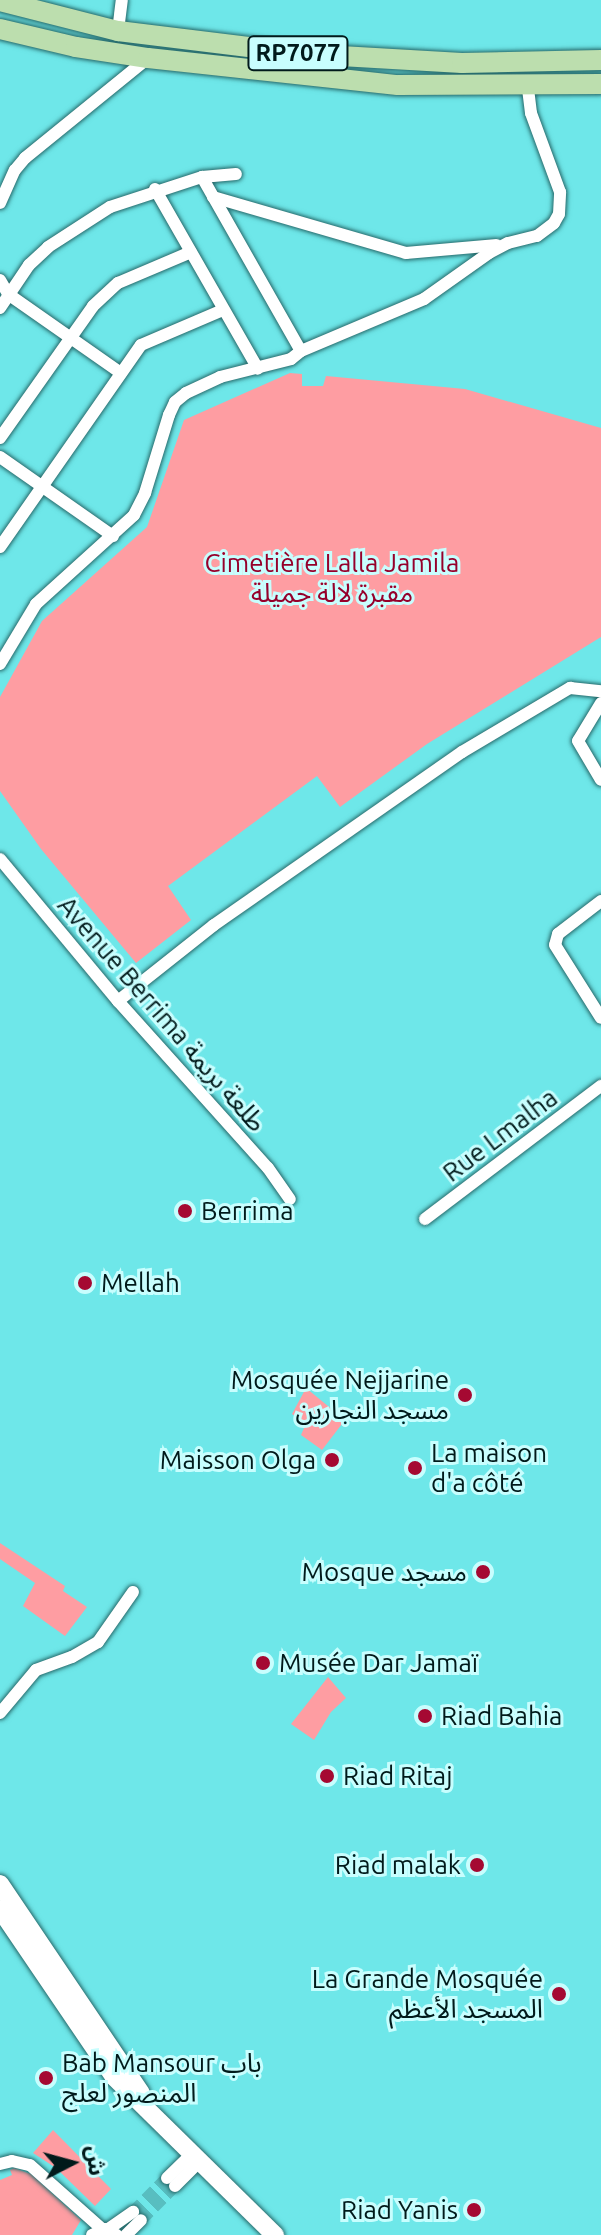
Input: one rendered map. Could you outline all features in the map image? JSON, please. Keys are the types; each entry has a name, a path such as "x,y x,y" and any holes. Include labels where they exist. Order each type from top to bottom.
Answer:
{"main road":[{"name":"RP7077","path":"0,1 118,31 306,54 402,62 601,60"},
{"name":"RP7077","path":"0,29 76,47 148,58 398,85 528,87 601,84"},
{"path":"0,1884 157,2119"},
{"path":"0,1909 114,2077 275,2235"}],"street":[{"path":"118,31 122,0"},
{"path":"0,203 15,170 25,158 148,58"},
{"path":"213,197 406,253 508,243 546,231 559,214 561,203 531,113 528,87"},
{"path":"0,308 48,247 110,207 155,189 202,177 236,174"},
{"path":"202,177 301,351"},
{"path":"155,189 258,369"},
{"path":"0,664 36,604 134,515 145,493 175,402 201,384 291,359 301,351 424,299 508,243"},
{"path":"0,438 93,306 118,283 191,252"},
{"path":"0,280 8,294 121,373"},
{"path":"0,547 141,345 223,310"},
{"path":"0,457 113,536"},
{"path":"118,1001 214,925 462,752 570,688 601,691"},
{"path":"601,703 578,741 601,780"},
{"name":"Avenue Berrima طلعة بريمة","path":"0,859 118,1001 268,1168 290,1199"},
{"path":"601,901 558,934 555,945 595,1000 601,1018"},
{"name":"Rue Lmalha","path":"425,1219 601,1086"},
{"path":"0,1713 36,1670 72,1657 98,1642 133,1592"},
{"path":"171,2182 196,2158"},
{"path":"0,2164 12,2161 30,2165 104,2232 137,2216 126,2235"}],"green space":[{"name":"Cimetière Lalla Jamila مقبرة لالة جميلة","path":"290,373 302,374 302,386 323,386 326,376 465,389 601,428 601,637 427,744 340,807 317,776 168,886 191,920 136,963 41,849 0,791 0,697 42,621 147,527 184,420"},
{"path":"306,1388 345,1420 322,1450 301,1435 304,1428 298,1425 301,1420 292,1414"},
{"path":"0,1543 65,1586 63,1591 87,1607 65,1636 23,1606 35,1583 0,1559"},
{"path":"328,1677 346,1698 331,1712 314,1740 291,1724"},
{"path":"53,2130 111,2189 95,2206 56,2168 33,2153"},
{"path":"14,2168 31,2174 81,2220 72,2235 0,2235 0,2180 12,2175 10,2170"}],"tunnel":[{"path":"133,2212 167,2178"},
{"path":"141,2220 175,2186"}],"place":[{"name":"Berrima","path":"185,1211"},
{"name":"Mellah","path":"85,1283"},
{"name":"Mosquée Nejjarine مسجد النجارين","path":"465,1395"},
{"name":"Maisson Olga","path":"332,1460"},
{"name":"La maison d'a côté","path":"415,1468"},
{"name":"Mosque مسجد","path":"483,1572"},
{"name":"Musée Dar Jamaï","path":"263,1663"},
{"name":"Riad Bahia","path":"425,1716"},
{"name":"Riad Ritaj","path":"327,1776"},
{"name":"Riad malak","path":"477,1865"},
{"name":"La Grande Mosquée المسجد الأعظم","path":"559,1994"},
{"name":"Bab Mansour باب المنصور لعلج","path":"46,2078"},
{"name":"Riad Yanis","path":"474,2210"}]}
